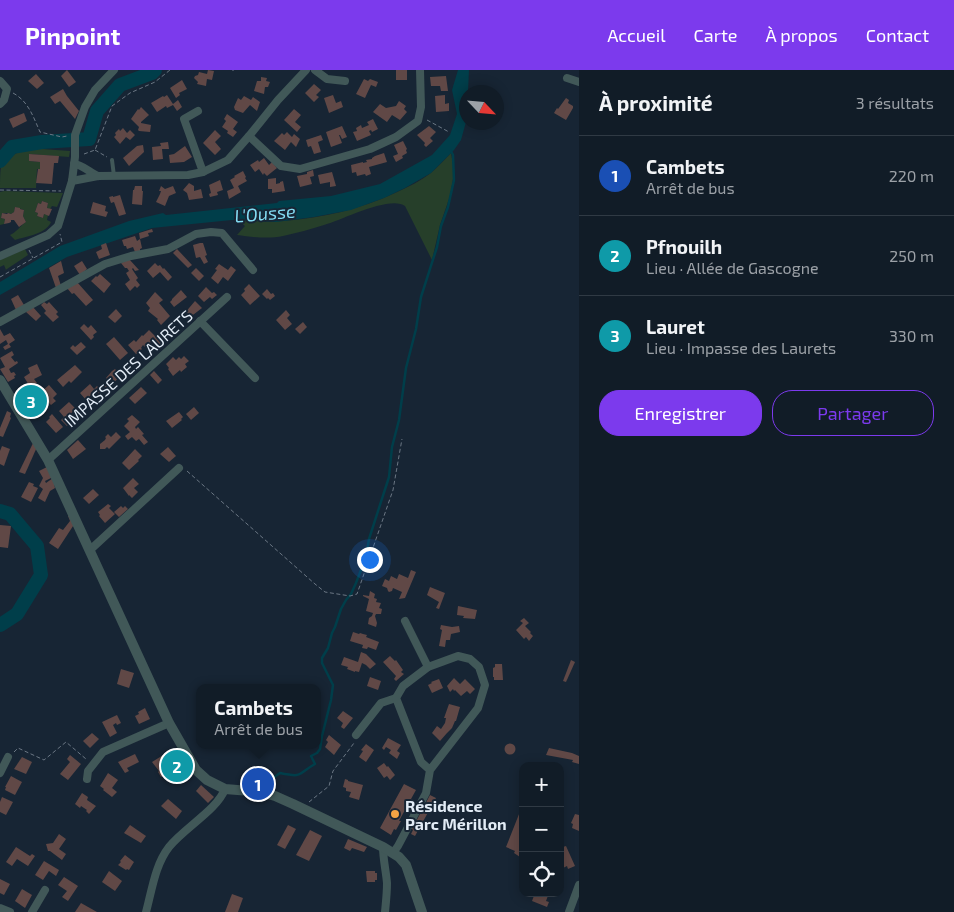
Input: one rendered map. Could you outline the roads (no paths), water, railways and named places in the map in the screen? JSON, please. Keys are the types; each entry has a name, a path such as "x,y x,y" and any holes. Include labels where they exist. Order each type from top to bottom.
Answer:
{"street":[{"path":"0,256 48,235 58,226 72,181 75,136 85,107 95,90 114,70"},
{"path":"72,181 98,176 188,175 203,172 228,160 250,136 278,100 306,70"},
{"path":"315,70 327,79 345,81"},
{"path":"250,136 281,166 300,168 370,149 396,137 418,121 421,107 420,70"},
{"path":"566,78 579,82"},
{"path":"0,82 8,89 4,100 0,104"},
{"path":"198,111 184,119 203,172"},
{"path":"75,158 87,170 98,176"},
{"path":"0,322 105,264 131,256 168,249 196,234 222,233 253,270"},
{"name":"IMPASSE DES LAURETS","path":"48,460 227,297"},
{"path":"200,321 255,378"},
{"path":"0,380 48,460 169,724 196,770 207,780 226,788 261,792 274,796 393,853 406,866 422,912"},
{"path":"90,550 179,468"},
{"path":"405,621 428,667"},
{"path":"356,735 381,703 396,698 404,686 428,667 458,656 470,659 479,667 485,685 478,708 430,770 426,793 393,853"},
{"path":"396,698 421,762 430,770"},
{"path":"87,779 88,771 103,752 169,724"},
{"path":"0,773 8,757"},
{"path":"146,912 156,872 163,856 171,845 219,800 226,788"},
{"path":"383,847 387,885 385,912"},
{"path":"569,912 579,885"},
{"path":"32,912 45,890"},
{"path":"0,908 10,912"}],"lane":[{"path":"112,160 114,176"}],"water":[{"name":"L'Ousse","path":"458,70 469,70 468,85 459,85 459,130 464,130 461,140 454,150 431,173 384,198 351,210 276,222 232,220 152,228 67,257 0,295 0,282 60,246 129,221 163,213 166,215 331,196 380,184 432,155 450,135 457,114 452,90"}],"waterway":[{"path":"0,161 12,147 42,142 89,139 97,111 120,85 152,73 155,70"},
{"path":"321,742 333,685 322,663 322,658 328,648 341,609 351,594 366,557 369,539 389,477 392,447 399,420 406,368 416,329 421,297 437,247 454,180 453,155 451,151"},
{"name":"L'Ousse","path":"0,511 10,514 37,546 41,575 17,614 0,625"},
{"path":"268,785 280,773 293,775 302,773 315,764 311,756 320,749"}],"place":[{"name":"Lauret","path":"31,401"},
{"name":"Pfnouilh","path":"177,766"},
{"name":"Cambets","path":"258,784"},
{"name":"Résidence Parc Mérillon","path":"395,814"}]}
